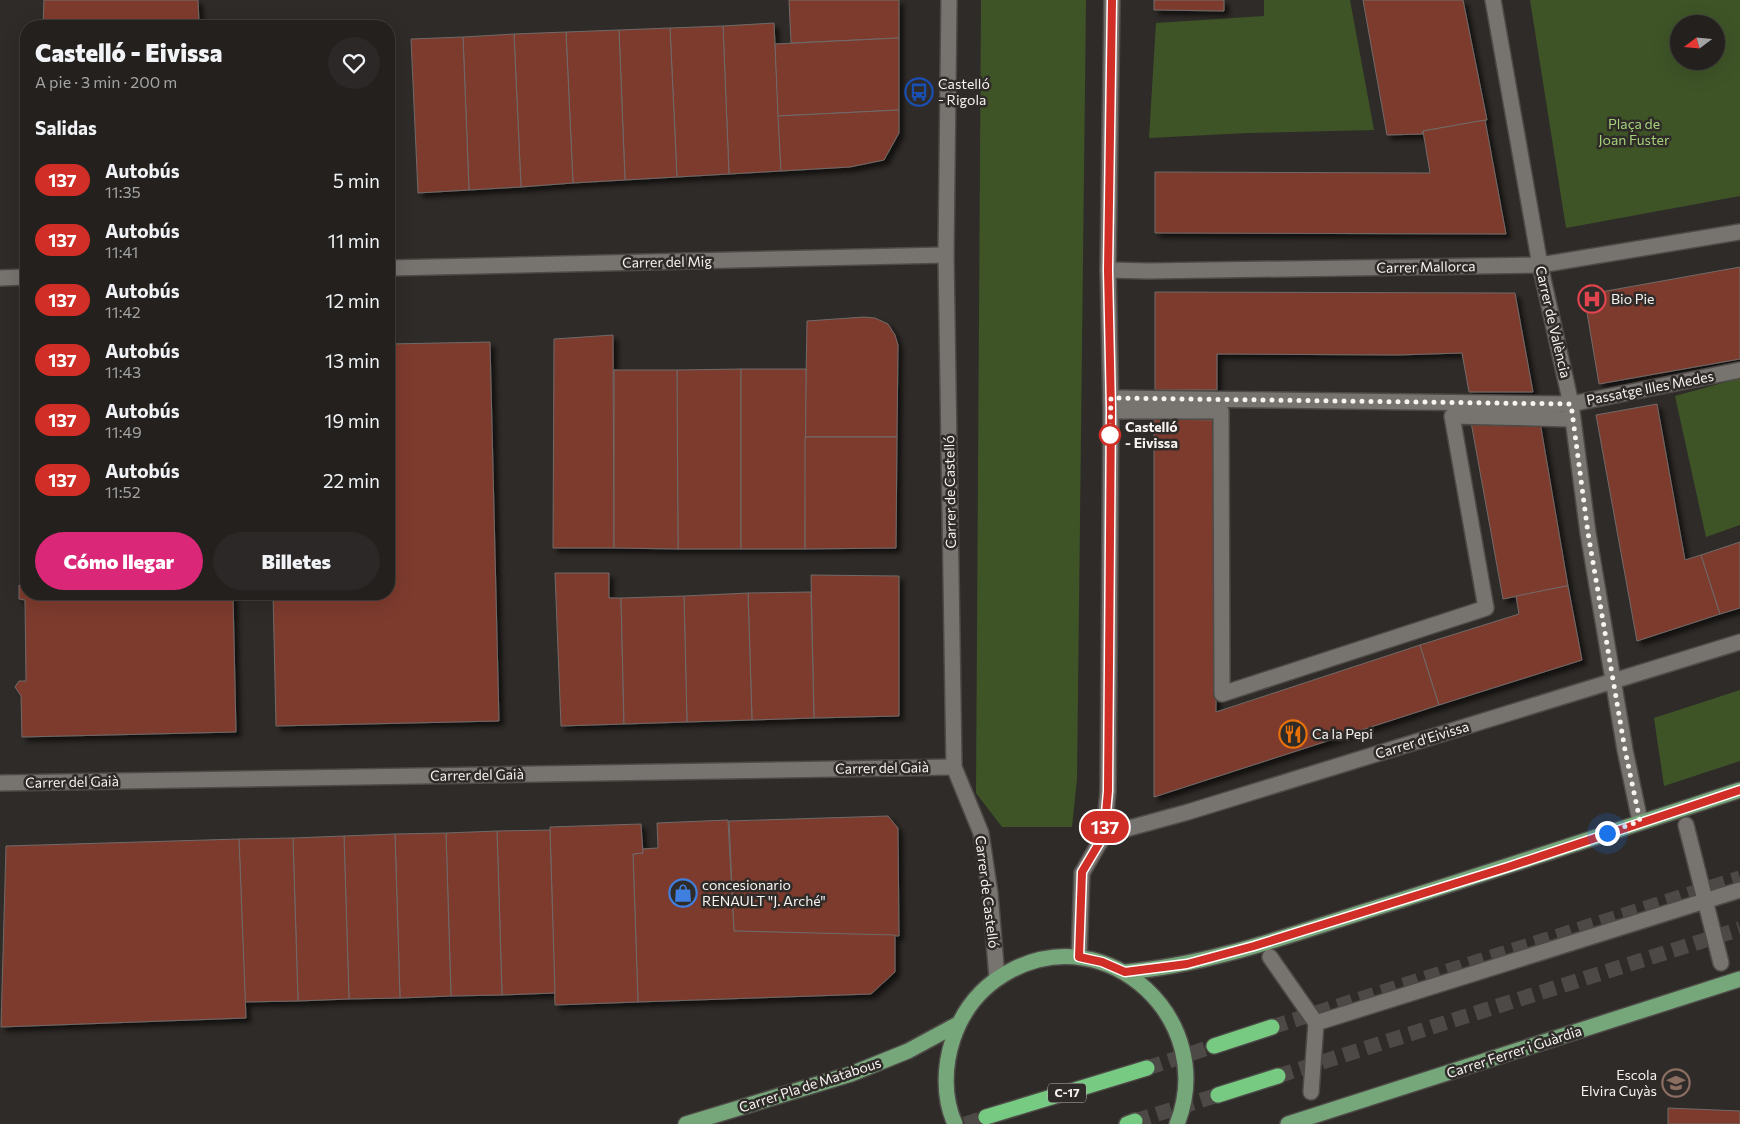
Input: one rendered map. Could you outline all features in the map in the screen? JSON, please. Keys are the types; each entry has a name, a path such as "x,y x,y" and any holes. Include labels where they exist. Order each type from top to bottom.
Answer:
{"highway":[{"path":"1214,1046 1272,1027"},
{"name":"C-17","path":"986,1117 1147,1068"},
{"path":"1218,1095 1278,1076"}],"main road":[{"path":"1125,972 1177,966 1254,946 1508,867 1640,821 1740,790"},
{"path":"956,1124 951,1114 946,1084 948,1053 958,1024 981,991 997,978 1032,962 1050,958 1079,957 1102,962 1125,972 1148,990 1167,1011 1181,1041 1187,1074 1184,1108 1177,1124"},
{"name":"Carrer Ferrer i Guàrdia","path":"1288,1124 1740,979"},
{"name":"Carrer Pla de Matabous","path":"686,1124 851,1074 908,1051 958,1024"}],"street":[{"name":"Carrer de Castelló","path":"949,0 946,255 954,767 981,833 990,893 997,978"},
{"path":"1079,957 1082,872 1104,835 1108,791 1111,404 1108,270 1112,0"},
{"name":"Carrer de València","path":"1493,0 1540,265 1571,411 1613,681 1640,821"},
{"name":"Carrer Mallorca","path":"1108,270 1540,265 1740,232"},
{"name":"Carrer del Mig","path":"395,268 946,255"},
{"path":"0,278 20,278"},
{"name":"Passatge Illes Medes","path":"1111,404 1571,411 1740,370"},
{"path":"1111,404 1220,411 1222,694 1486,608 1452,416 1571,411"},
{"name":"Carrer d'Eivissa","path":"1104,835 1188,812 1740,642"},
{"name":"Carrer del Gaià","path":"0,783 954,767"},
{"path":"1686,825 1721,963"},
{"path":"1316,1023 1740,890"},
{"path":"1270,957 1316,1023 1311,1092"}],"green space":[{"path":"981,0 1086,0 1077,779 1072,827 1002,827 976,793"},
{"path":"1264,0 1350,0 1374,130 1149,138 1156,23 1264,16"},
{"name":"Plaça de Joan Fuster","path":"1530,0 1740,0 1740,196 1566,228"},
{"path":"1740,378 1740,525 1706,537 1675,396"},
{"path":"1740,690 1740,761 1664,786 1654,718"}],"building":[{"path":"44,0 198,0 199,20 43,20"},
{"path":"789,0 899,0 899,38 791,43"},
{"path":"1154,0 1224,0 1224,11 1154,10"},
{"path":"1363,0 1463,0 1487,120 1423,131 1423,134 1387,135"},
{"path":"774,23 781,171 729,174 723,26"},
{"path":"723,26 729,174 677,177 670,28"},
{"path":"670,28 677,177 625,180 619,30"},
{"path":"619,30 625,180 573,183 566,32"},
{"path":"566,32 573,183 521,187 514,34"},
{"path":"514,34 521,187 469,190 463,37"},
{"path":"463,37 469,190 418,193 411,39"},
{"path":"899,38 899,110 778,116 775,44"},
{"path":"899,110 899,133 884,160 850,167 781,171 778,116"},
{"path":"1485,120 1506,234 1155,233 1155,172 1430,173 1423,131"},
{"path":"1740,267 1740,359 1599,384 1584,295"},
{"path":"1155,292 1515,293 1533,392 1469,392 1462,353 1398,355 1217,354 1217,390 1155,390"},
{"path":"875,318 888,324 895,335 898,345 897,437 805,437 807,321"},
{"path":"613,335 614,548 553,548 554,339"},
{"path":"490,342 499,721 276,726 273,600 395,600 395,344"},
{"path":"741,369 741,549 678,549 677,370"},
{"path":"741,369 806,369 805,549 741,549"},
{"path":"614,370 677,370 678,549 614,548"},
{"path":"1657,404 1685,560 1701,555 1720,614 1637,641 1596,415"},
{"path":"1154,419 1217,420 1216,712 1420,645 1439,705 1154,797"},
{"path":"1471,422 1540,422 1568,586 1503,599"},
{"path":"805,437 897,437 896,548 805,549"},
{"path":"1740,542 1740,608 1720,614 1701,555"},
{"path":"555,573 609,573 609,598 621,598 624,724 561,726"},
{"path":"811,575 899,576 899,716 814,718"},
{"path":"1568,586 1582,660 1439,705 1420,645 1519,614 1516,596"},
{"path":"811,592 814,718 752,720 748,593"},
{"path":"748,593 752,720 687,722 684,596"},
{"path":"684,596 687,722 624,724 621,598"},
{"path":"25,600 233,600 236,732 22,737 21,696 15,687 19,681 26,681"},
{"path":"888,816 898,828 899,936 734,931 729,821"},
{"name":"concesionario RENAULT \"J. Arché\"","path":"728,820 734,931 895,935 895,972 871,994 638,1002 633,854 643,853 642,849 658,848 657,823"},
{"path":"641,824 643,853 633,854 638,1002 555,1005 550,827"},
{"path":"550,830 555,993 502,995 497,831"},
{"path":"497,831 502,995 451,996 446,833"},
{"path":"446,833 451,996 400,998 395,834"},
{"path":"395,834 400,998 349,999 344,836"},
{"path":"344,836 349,999 298,1001 293,838"},
{"path":"293,838 298,1001 245,1002 239,839"},
{"path":"239,839 246,1018 1,1027 6,846"},
{"path":"1668,1108 1740,1111 1740,1124 1668,1124"}],"tunnel":[{"path":"1272,1027 1740,878"},
{"path":"1278,1076 1740,929"},
{"path":"1147,1068 1214,1046"},
{"path":"1135,1121 1218,1095"},
{"path":"965,1124 986,1117"}],"bus line":[{"name":"137","path":"1112,0 1108,270 1111,410 1108,791 1104,835 1082,872 1082,923 1079,957 1102,962 1125,972 1162,969 1187,964 1254,946 1508,867 1640,821 1740,790"}],"place":[{"name":"Castelló - Rigola","path":"919,92"},
{"name":"Bio Pie","path":"1592,299"},
{"name":"Castelló - Eivissa","path":"1110,435"},
{"name":"Ca la Pepi","path":"1293,734"},
{"name":"concesionario RENAULT \"J. Arché\"","path":"683,893"},
{"name":"Escola Elvira Cuyàs","path":"1676,1083"}],"route":[{"path":"1110,435 1111,398 1571,404 1571,419 1588,533 1625,750 1640,821 1607,833"}]}
